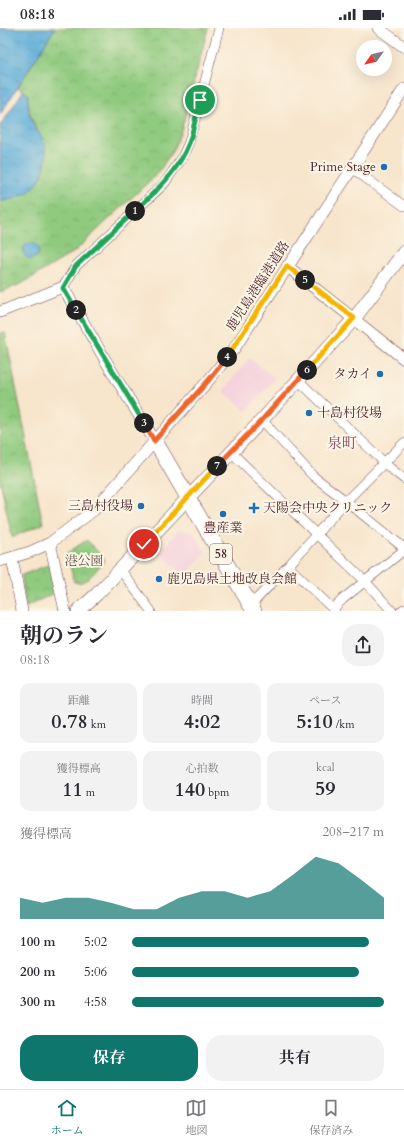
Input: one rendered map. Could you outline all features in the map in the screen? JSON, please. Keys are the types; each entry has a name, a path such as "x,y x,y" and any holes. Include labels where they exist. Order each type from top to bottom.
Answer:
{"highway":[{"name":"58","path":"154,441 253,608"}],"main road":[{"path":"78,611 97,594 262,420 354,318 402,257"}],"street":[{"path":"0,312 63,288 76,266 164,184 182,158 189,142 219,28"},
{"path":"378,28 404,47"},
{"name":"鹿児島港臨港道路","path":"0,561 12,558 50,543 94,510 208,381 234,349 404,89"},
{"path":"352,168 404,206"},
{"path":"287,266 404,359"},
{"path":"63,288 154,441"},
{"path":"298,380 384,462 404,479"},
{"path":"262,420 313,476 404,549 365,581 334,610 288,566"},
{"path":"253,608 346,501 404,443"},
{"path":"231,452 365,581 392,611"},
{"path":"50,543 65,611"},
{"path":"12,558 22,611"},
{"path":"120,569 151,611"}],"shaded area":[{"path":"249,358 275,378 246,411 223,391"},
{"path":"178,530 193,533 205,552 185,576 159,553"}],"green space":[{"path":"55,28 208,28 181,131 173,150 158,173 74,252 21,284 0,292 0,201 9,200 43,140 36,129 32,118 29,108 28,94 18,87"},
{"path":"5,332 43,524 12,537 0,480 0,333"},
{"name":"港公園","path":"87,540 105,560 87,579 79,583 74,582 67,553"},
{"path":"48,565 51,566 56,592 26,607 22,575"}],"water":[{"path":"0,28 55,28 0,115"},
{"path":"23,91 28,94 28,108 31,118 34,126 42,137 45,146 46,158 44,170 39,181 28,192 10,200 0,201 0,124 1,125"},
{"path":"31,243 38,248 39,251 34,258 31,259 24,254 23,251 28,244"}],"place":[{"name":"Prime Stage","path":"384,167"},
{"name":"タカイ","path":"380,374"},
{"name":"十島村役場","path":"309,413"},
{"name":"三島村役場","path":"141,506"},
{"name":"天陽会中央クリニック","path":"254,508"},
{"name":"豊産業","path":"223,514"},
{"name":"鹿児島県土地改良会館","path":"159,579"}],"district":[{"name":"泉町","path":"342,443"}],"route":[{"path":"144,544 262,420 354,318 287,266 234,349 208,381 154,441 63,288 76,266 164,184 182,158 189,142 200,100"}]}
